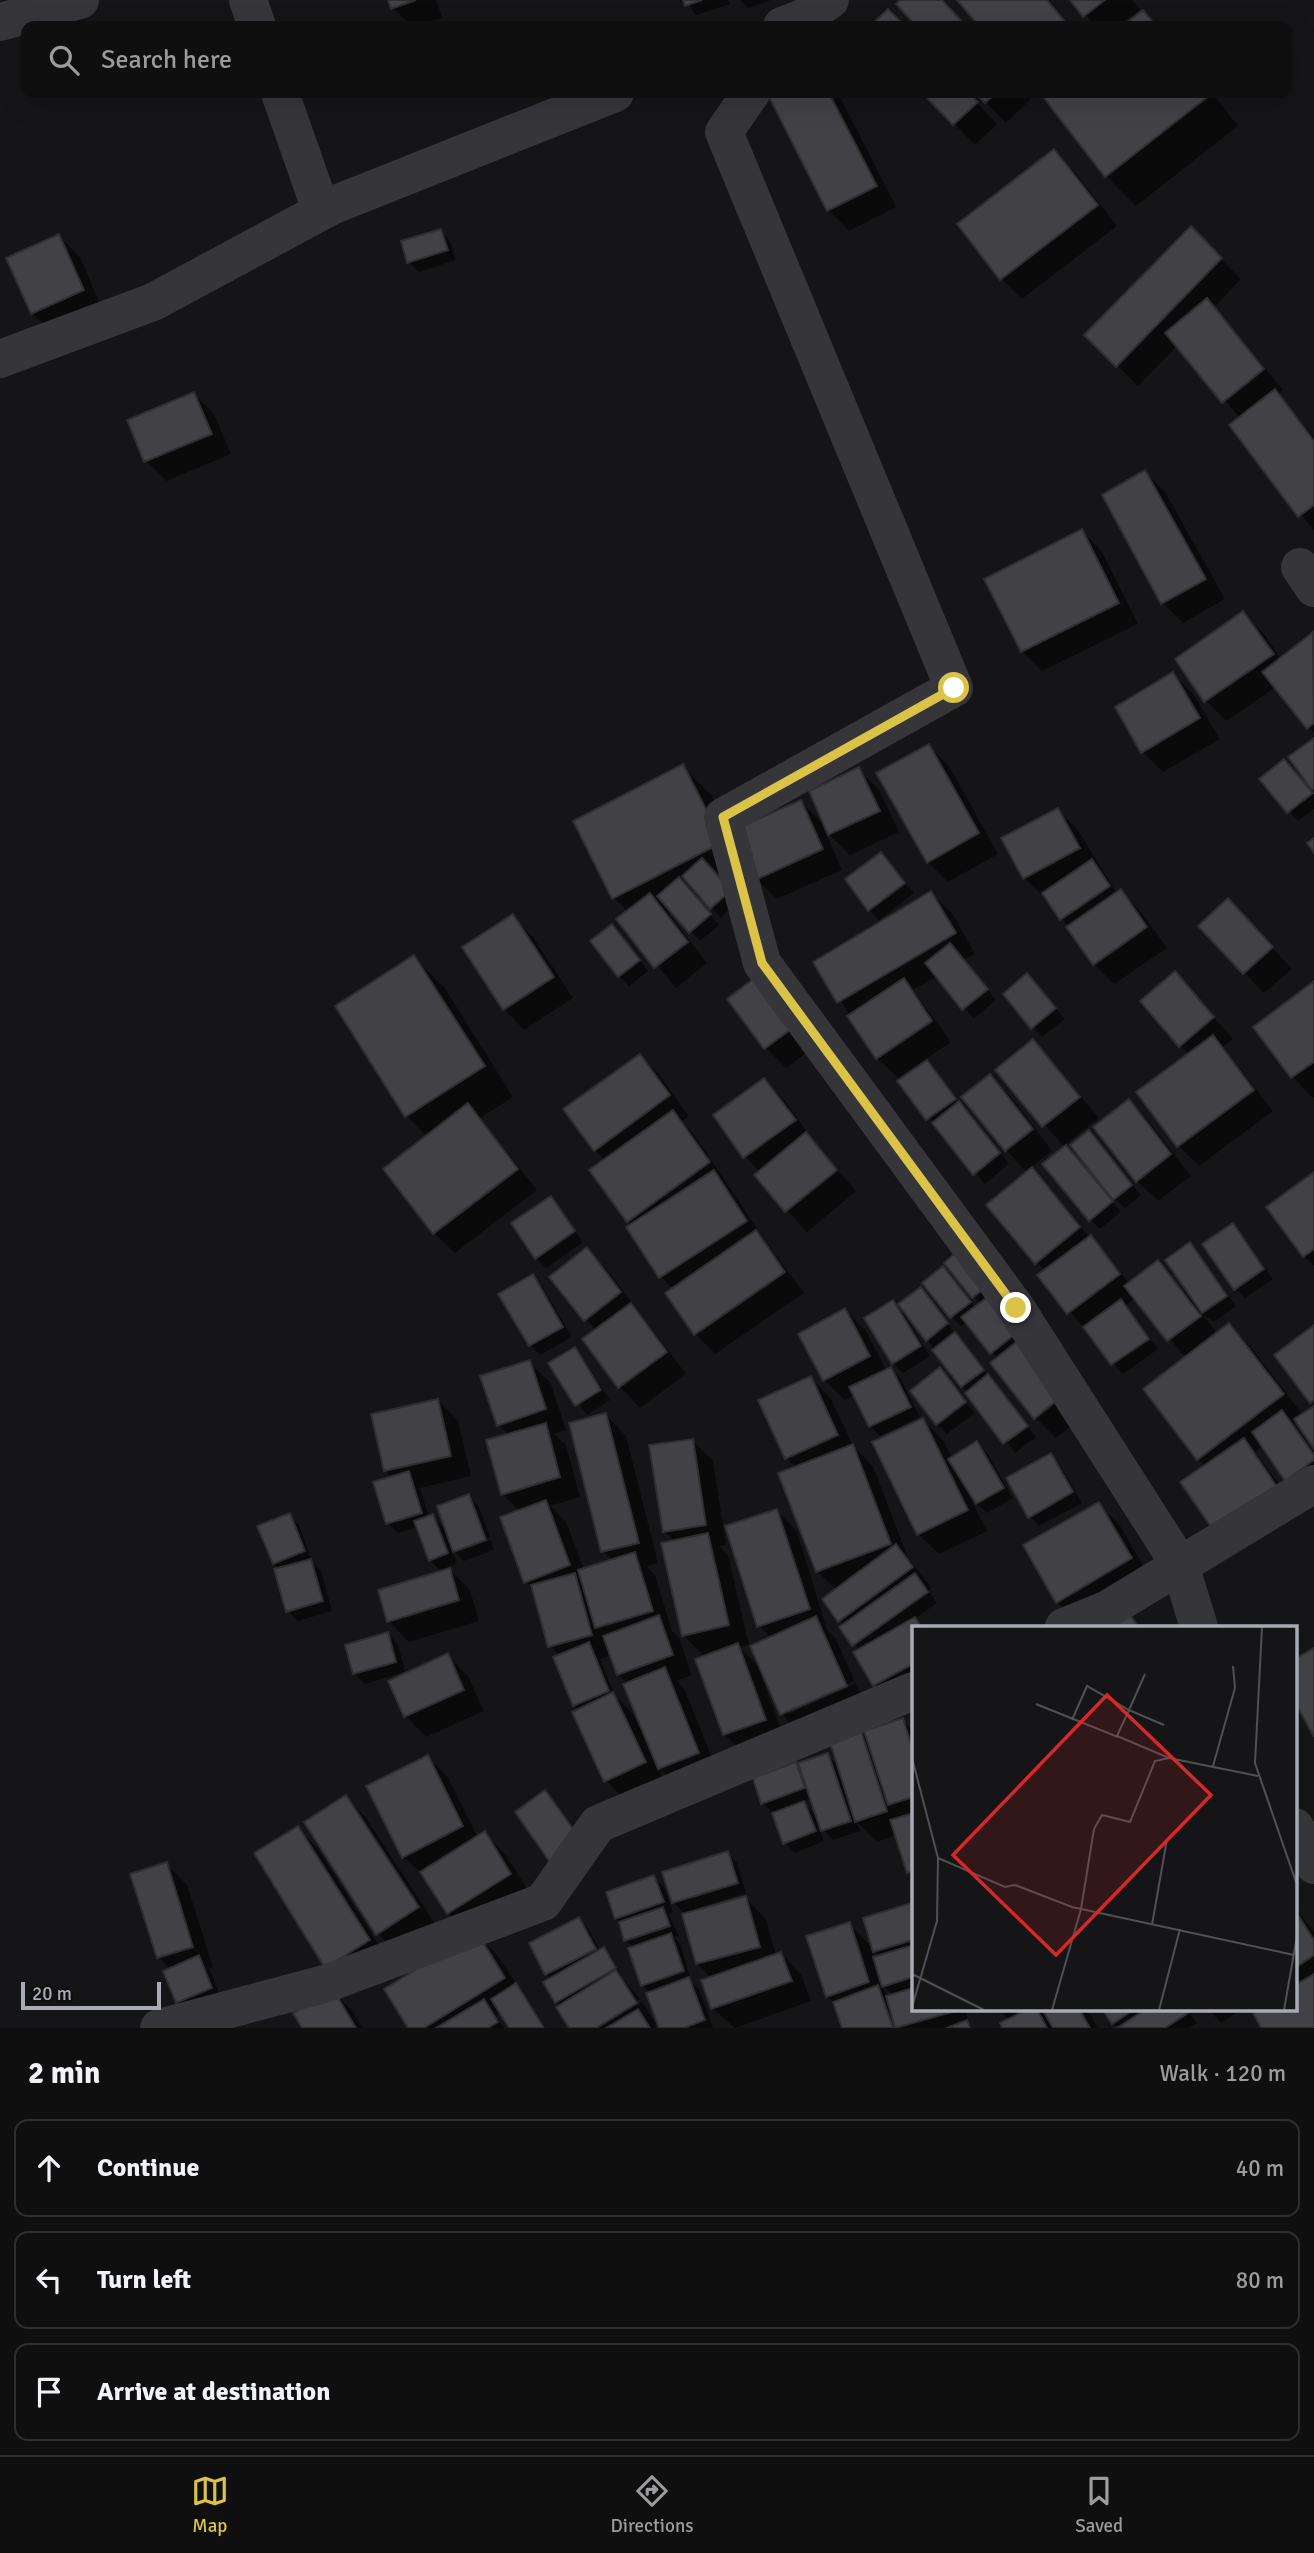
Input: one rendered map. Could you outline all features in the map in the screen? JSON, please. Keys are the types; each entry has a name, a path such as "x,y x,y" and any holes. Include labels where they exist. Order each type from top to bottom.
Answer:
{"street":[{"path":"0,22 80,0"},
{"path":"248,0 255,21"},
{"path":"282,98 320,210 602,98"},
{"path":"748,98 724,132 954,688 723,817 762,963 1016,1308 1180,1565 1199,1626"},
{"path":"0,359 153,302 337,203"},
{"path":"1066,1626 1108,1609 1314,1484"},
{"path":"159,2028 328,1983 543,1902 597,1824 912,1691"},
{"path":"1296,1829 1314,1865"}],"building":[{"path":"388,0 416,0 391,9"},
{"path":"683,0 702,0 685,6"},
{"path":"900,0 942,0 961,21 911,21 896,4"},
{"path":"957,0 1047,0 1065,21 975,21"},
{"path":"1070,0 1105,0 1083,17"},
{"path":"888,9 900,21 875,21"},
{"path":"1143,10 1152,21 1129,21"},
{"path":"770,98 832,98 877,186 827,211"},
{"path":"927,98 974,98 978,102 953,125"},
{"path":"1044,98 1206,98 1105,177"},
{"path":"1054,149 1098,205 1000,280 957,224"},
{"path":"1191,226 1222,258 1116,367 1084,335"},
{"path":"441,229 448,250 407,263 401,241"},
{"path":"59,234 84,290 31,314 6,258"},
{"path":"1207,298 1264,369 1222,403 1165,333"},
{"path":"1275,389 1314,441 1314,505 1298,517 1229,425"},
{"path":"194,392 212,434 144,462 127,420"},
{"path":"1145,470 1206,579 1161,604 1102,495"},
{"path":"1082,529 1119,603 1021,652 984,579"},
{"path":"1243,611 1274,654 1204,702 1175,659"},
{"path":"1313,632 1314,723 1307,729 1262,672"},
{"path":"1173,672 1200,718 1141,753 1115,707"},
{"path":"1314,738 1314,788 1312,790 1288,757"},
{"path":"929,744 979,833 927,863 876,773"},
{"path":"1284,759 1313,793 1287,813 1259,779"},
{"path":"683,764 723,842 612,899 573,821"},
{"path":"859,767 880,811 828,835 809,791"},
{"path":"801,800 823,849 755,880 733,830"},
{"path":"1058,808 1080,848 1023,879 1001,838"},
{"path":"1314,838 1314,853 1307,843"},
{"path":"881,852 905,883 868,911 845,879"},
{"path":"702,858 731,890 710,909 682,876"},
{"path":"1092,859 1110,886 1060,920 1042,893"},
{"path":"679,877 711,914 689,933 657,896"},
{"path":"1121,889 1147,927 1093,965 1066,927"},
{"path":"931,891 956,933 837,1003 813,962"},
{"path":"650,893 688,942 654,968 616,919"},
{"path":"1228,898 1273,947 1243,974 1198,926"},
{"path":"513,914 554,977 503,1010 462,947"},
{"path":"612,924 640,960 618,977 590,941"},
{"path":"950,943 988,989 962,1010 925,963"},
{"path":"414,955 485,1066 405,1117 335,1006"},
{"path":"1175,971 1214,1017 1179,1047 1140,1001"},
{"path":"1027,973 1056,1008 1031,1029 1003,994"},
{"path":"760,974 798,1024 764,1049 727,999"},
{"path":"904,978 932,1021 876,1059 847,1016"},
{"path":"1314,981 1314,1062 1291,1078 1253,1027"},
{"path":"1213,1035 1254,1090 1177,1147 1136,1092"},
{"path":"1033,1039 1080,1097 1042,1127 995,1070"},
{"path":"640,1054 670,1095 594,1151 563,1109"},
{"path":"927,1060 956,1099 926,1120 897,1081"},
{"path":"990,1074 1033,1129 1005,1151 961,1097"},
{"path":"764,1078 796,1120 743,1158 713,1115"},
{"path":"1129,1099 1171,1154 1136,1182 1093,1127"},
{"path":"959,1101 1000,1153 973,1175 932,1123"},
{"path":"468,1103 518,1169 433,1234 383,1169"},
{"path":"673,1110 710,1162 627,1222 589,1170"},
{"path":"1089,1130 1132,1185 1113,1200 1070,1145"},
{"path":"806,1132 837,1170 785,1212 754,1175"},
{"path":"1066,1145 1113,1201 1089,1221 1042,1164"},
{"path":"1032,1167 1080,1227 1035,1264 986,1205"},
{"path":"714,1170 747,1221 659,1278 626,1227"},
{"path":"1314,1172 1314,1249 1303,1257 1266,1207"},
{"path":"551,1196 575,1231 535,1259 511,1223"},
{"path":"1233,1223 1264,1269 1234,1290 1202,1244"},
{"path":"756,1230 785,1272 694,1335 665,1293"},
{"path":"1091,1235 1120,1274 1067,1314 1037,1275"},
{"path":"1190,1242 1227,1296 1202,1313 1165,1260"},
{"path":"587,1247 621,1292 584,1321 549,1277"},
{"path":"962,1247 991,1283 972,1298 944,1263"},
{"path":"1158,1260 1201,1316 1167,1341 1124,1286"},
{"path":"943,1266 971,1302 950,1318 922,1283"},
{"path":"533,1274 563,1327 529,1346 498,1294"},
{"path":"921,1287 948,1323 926,1341 898,1304"},
{"path":"989,1296 1018,1332 990,1354 961,1317"},
{"path":"1121,1299 1149,1339 1111,1365 1083,1327"},
{"path":"893,1300 921,1346 892,1364 864,1318"},
{"path":"631,1303 667,1352 618,1388 582,1339"},
{"path":"845,1308 870,1356 823,1381 798,1334"},
{"path":"1229,1323 1284,1394 1197,1460 1143,1389"},
{"path":"1314,1325 1314,1400 1310,1403 1274,1355"},
{"path":"955,1332 984,1370 961,1387 932,1350"},
{"path":"1020,1339 1065,1394 1034,1419 990,1363"},
{"path":"575,1347 601,1390 575,1406 548,1363"},
{"path":"530,1360 546,1409 497,1426 480,1376"},
{"path":"891,1367 911,1407 869,1427 849,1387"},
{"path":"940,1367 966,1402 936,1425 910,1391"},
{"path":"988,1374 1028,1426 1003,1444 965,1393"},
{"path":"811,1376 838,1435 785,1459 758,1400"},
{"path":"438,1399 451,1456 384,1471 371,1414"},
{"path":"1314,1406 1314,1449 1294,1419"},
{"path":"1282,1410 1314,1455 1314,1460 1285,1481 1252,1432"},
{"path":"606,1413 639,1543 601,1552 569,1423"},
{"path":"923,1418 968,1510 917,1535 872,1442"},
{"path":"546,1423 560,1477 501,1495 486,1440"},
{"path":"1244,1438 1277,1487 1214,1531 1180,1482"},
{"path":"693,1439 706,1525 663,1532 649,1445"},
{"path":"977,1441 1004,1488 976,1504 948,1459"},
{"path":"853,1444 891,1544 816,1572 778,1473"},
{"path":"1051,1453 1073,1492 1028,1518 1006,1478"},
{"path":"409,1471 422,1513 386,1524 373,1482"},
{"path":"469,1494 486,1540 453,1552 437,1506"},
{"path":"546,1500 570,1565 524,1583 500,1517"},
{"path":"1099,1502 1132,1558 1056,1603 1023,1545"},
{"path":"777,1509 810,1609 757,1627 725,1526"},
{"path":"290,1513 305,1551 273,1564 257,1526"},
{"path":"433,1514 448,1553 429,1561 414,1521"},
{"path":"708,1533 729,1625 682,1636 661,1543"},
{"path":"896,1544 913,1567 838,1622 822,1599"},
{"path":"635,1552 653,1611 595,1628 578,1570"},
{"path":"311,1559 323,1601 286,1612 274,1569"},
{"path":"450,1568 459,1600 387,1622 378,1590"},
{"path":"575,1573 592,1635 548,1647 531,1585"},
{"path":"915,1573 928,1592 852,1646 839,1627"},
{"path":"1129,1613 1137,1626 1110,1626"},
{"path":"659,1615 673,1655 617,1675 603,1636"},
{"path":"816,1616 847,1686 780,1715 750,1646"},
{"path":"915,1617 920,1626 912,1626 912,1665 873,1686 853,1652"},
{"path":"388,1632 396,1662 353,1674 345,1645"},
{"path":"589,1642 609,1691 573,1706 553,1657"},
{"path":"738,1643 766,1720 723,1735 695,1659"},
{"path":"1314,1648 1314,1737 1296,1704 1296,1658"},
{"path":"448,1653 464,1690 404,1717 388,1681"},
{"path":"665,1667 699,1753 658,1769 623,1684"},
{"path":"613,1692 646,1762 604,1782 572,1712"},
{"path":"903,1718 912,1748 912,1797 888,1805 864,1731"},
{"path":"861,1731 887,1811 855,1822 830,1742"},
{"path":"828,1753 851,1821 821,1831 798,1763"},
{"path":"428,1755 463,1826 402,1858 366,1786"},
{"path":"796,1762 805,1788 761,1804 753,1778"},
{"path":"545,1790 581,1840 550,1862 515,1812"},
{"path":"346,1795 419,1907 376,1935 304,1822"},
{"path":"804,1801 816,1831 783,1844 772,1813"},
{"path":"912,1813 912,1871 907,1873 890,1820"},
{"path":"298,1826 370,1940 325,1968 254,1853"},
{"path":"485,1831 511,1874 447,1914 420,1872"},
{"path":"728,1851 738,1883 672,1903 662,1872"},
{"path":"167,1862 193,1947 157,1958 130,1874"},
{"path":"654,1875 664,1902 615,1919 606,1892"},
{"path":"746,1896 760,1947 696,1964 682,1914"},
{"path":"911,1903 912,1940 873,1952 863,1918"},
{"path":"663,1907 670,1926 624,1941 619,1922"},
{"path":"1296,1912 1314,1940 1314,1955 1296,1967"},
{"path":"579,1917 596,1949 545,1975 529,1943"},
{"path":"850,1922 869,1982 826,1997 806,1936"},
{"path":"477,1932 505,1978 424,2028 408,2028 384,1989"},
{"path":"671,1933 684,1971 641,1986 628,1948"},
{"path":"912,1945 912,1977 882,1987 873,1957"},
{"path":"604,1947 616,1968 555,2003 543,1982"},
{"path":"781,1952 792,1981 711,2009 701,1980"},
{"path":"199,1955 212,1988 176,2003 163,1971"},
{"path":"616,1970 637,2003 596,2028 569,2028 556,2007"},
{"path":"1314,1974 1314,2028 1261,2028 1252,2010 1296,2010 1296,1984"},
{"path":"689,1977 705,2020 684,2028 659,2028 646,1993"},
{"path":"516,1983 544,2028 509,2028 491,1999"},
{"path":"878,1985 893,2028 842,2028 833,2002"},
{"path":"912,1988 912,2010 959,2010 895,2028 886,1996"},
{"path":"333,1989 356,2028 302,2028 293,2013"},
{"path":"484,1999 498,2022 488,2028 436,2028"},
{"path":"638,2009 650,2028 606,2028"},
{"path":"1026,2010 1038,2010 1047,2028 1002,2028 1000,2023"},
{"path":"1043,2010 1080,2010 1090,2028 1053,2028"},
{"path":"1103,2010 1133,2010 1112,2024"},
{"path":"1144,2010 1186,2010 1188,2013 1165,2028 1117,2028"},
{"path":"967,2020 970,2028 947,2028"}],"route":[{"path":"954,688 723,817 762,963 1016,1308"}]}
